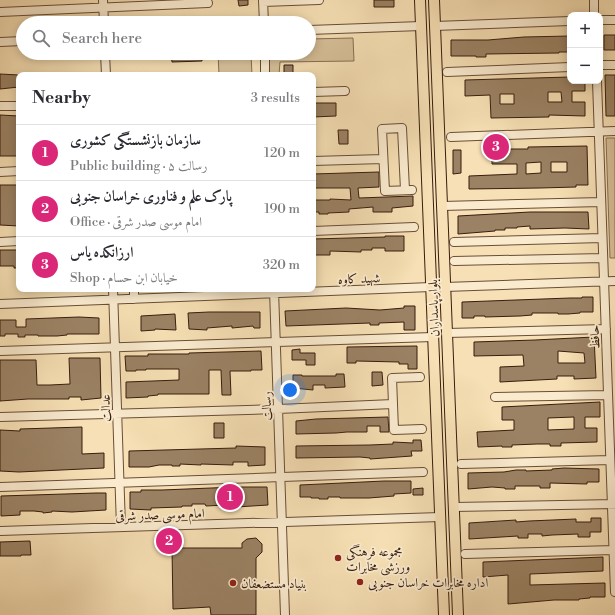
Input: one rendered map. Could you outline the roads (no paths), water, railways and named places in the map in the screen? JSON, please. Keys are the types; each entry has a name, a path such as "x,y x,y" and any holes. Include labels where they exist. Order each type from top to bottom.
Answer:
{"main road":[{"name":"بلوار پاسداران","path":"420,0 444,615"},
{"name":"بلوار پاسداران","path":"434,0 458,615"}],"street":[{"path":"264,16 263,1 319,0"},
{"path":"594,0 594,12"},
{"path":"0,12 104,4 208,3"},
{"path":"104,4 104,16"},
{"path":"603,20 615,20"},
{"path":"435,26 567,21"},
{"path":"316,30 421,26"},
{"path":"0,42 16,41"},
{"path":"105,60 106,72"},
{"path":"265,60 266,72"},
{"path":"603,65 615,65"},
{"path":"447,72 567,67"},
{"name":"حافظ","path":"597,84 615,592"},
{"path":"316,92 345,91"},
{"path":"0,106 16,106"},
{"path":"402,128 409,190 385,191 383,159 382,129 402,128"},
{"path":"450,137 615,131"},
{"path":"316,161 383,159"},
{"path":"0,172 16,171"},
{"path":"442,206 601,202"},
{"path":"316,231 414,227"},
{"path":"454,242 602,238"},
{"path":"0,242 16,241"},
{"path":"454,261 603,258"},
{"path":"445,287 615,281"},
{"name":"شهید کاوه","path":"316,290 431,287"},
{"name":"عدالت","path":"113,292 121,527"},
{"path":"134,292 134,299"},
{"name":"شهید کاوه","path":"0,304 114,300 256,292"},
{"name":"رسالت","path":"274,292 285,615"},
{"path":"447,333 606,329"},
{"path":"0,351 433,337"},
{"path":"420,377 392,378 394,430 422,429"},
{"path":"495,397 608,395"},
{"path":"0,417 393,404"},
{"path":"461,464 610,460"},
{"path":"0,487 423,472"},
{"path":"454,507 613,504"},
{"name":"امام موسی صدر شرقی","path":"0,531 440,517"},
{"path":"465,554 614,550"}],"place":[{"name":"ارزانکده یاس","path":"496,147"},
{"name":"سازمان بازنشستگی کشوری","path":"230,497"},
{"name":"پارک علم و فناوری خراسان جنوبی","path":"169,541"},
{"name":"مجموعه فرهنگی ورزشی مخابرات","path":"338,558"},
{"name":"اداره مخابرات خراسان جنوبی","path":"360,582"},
{"name":"بنیاد مستضعفان","path":"233,583"}]}
